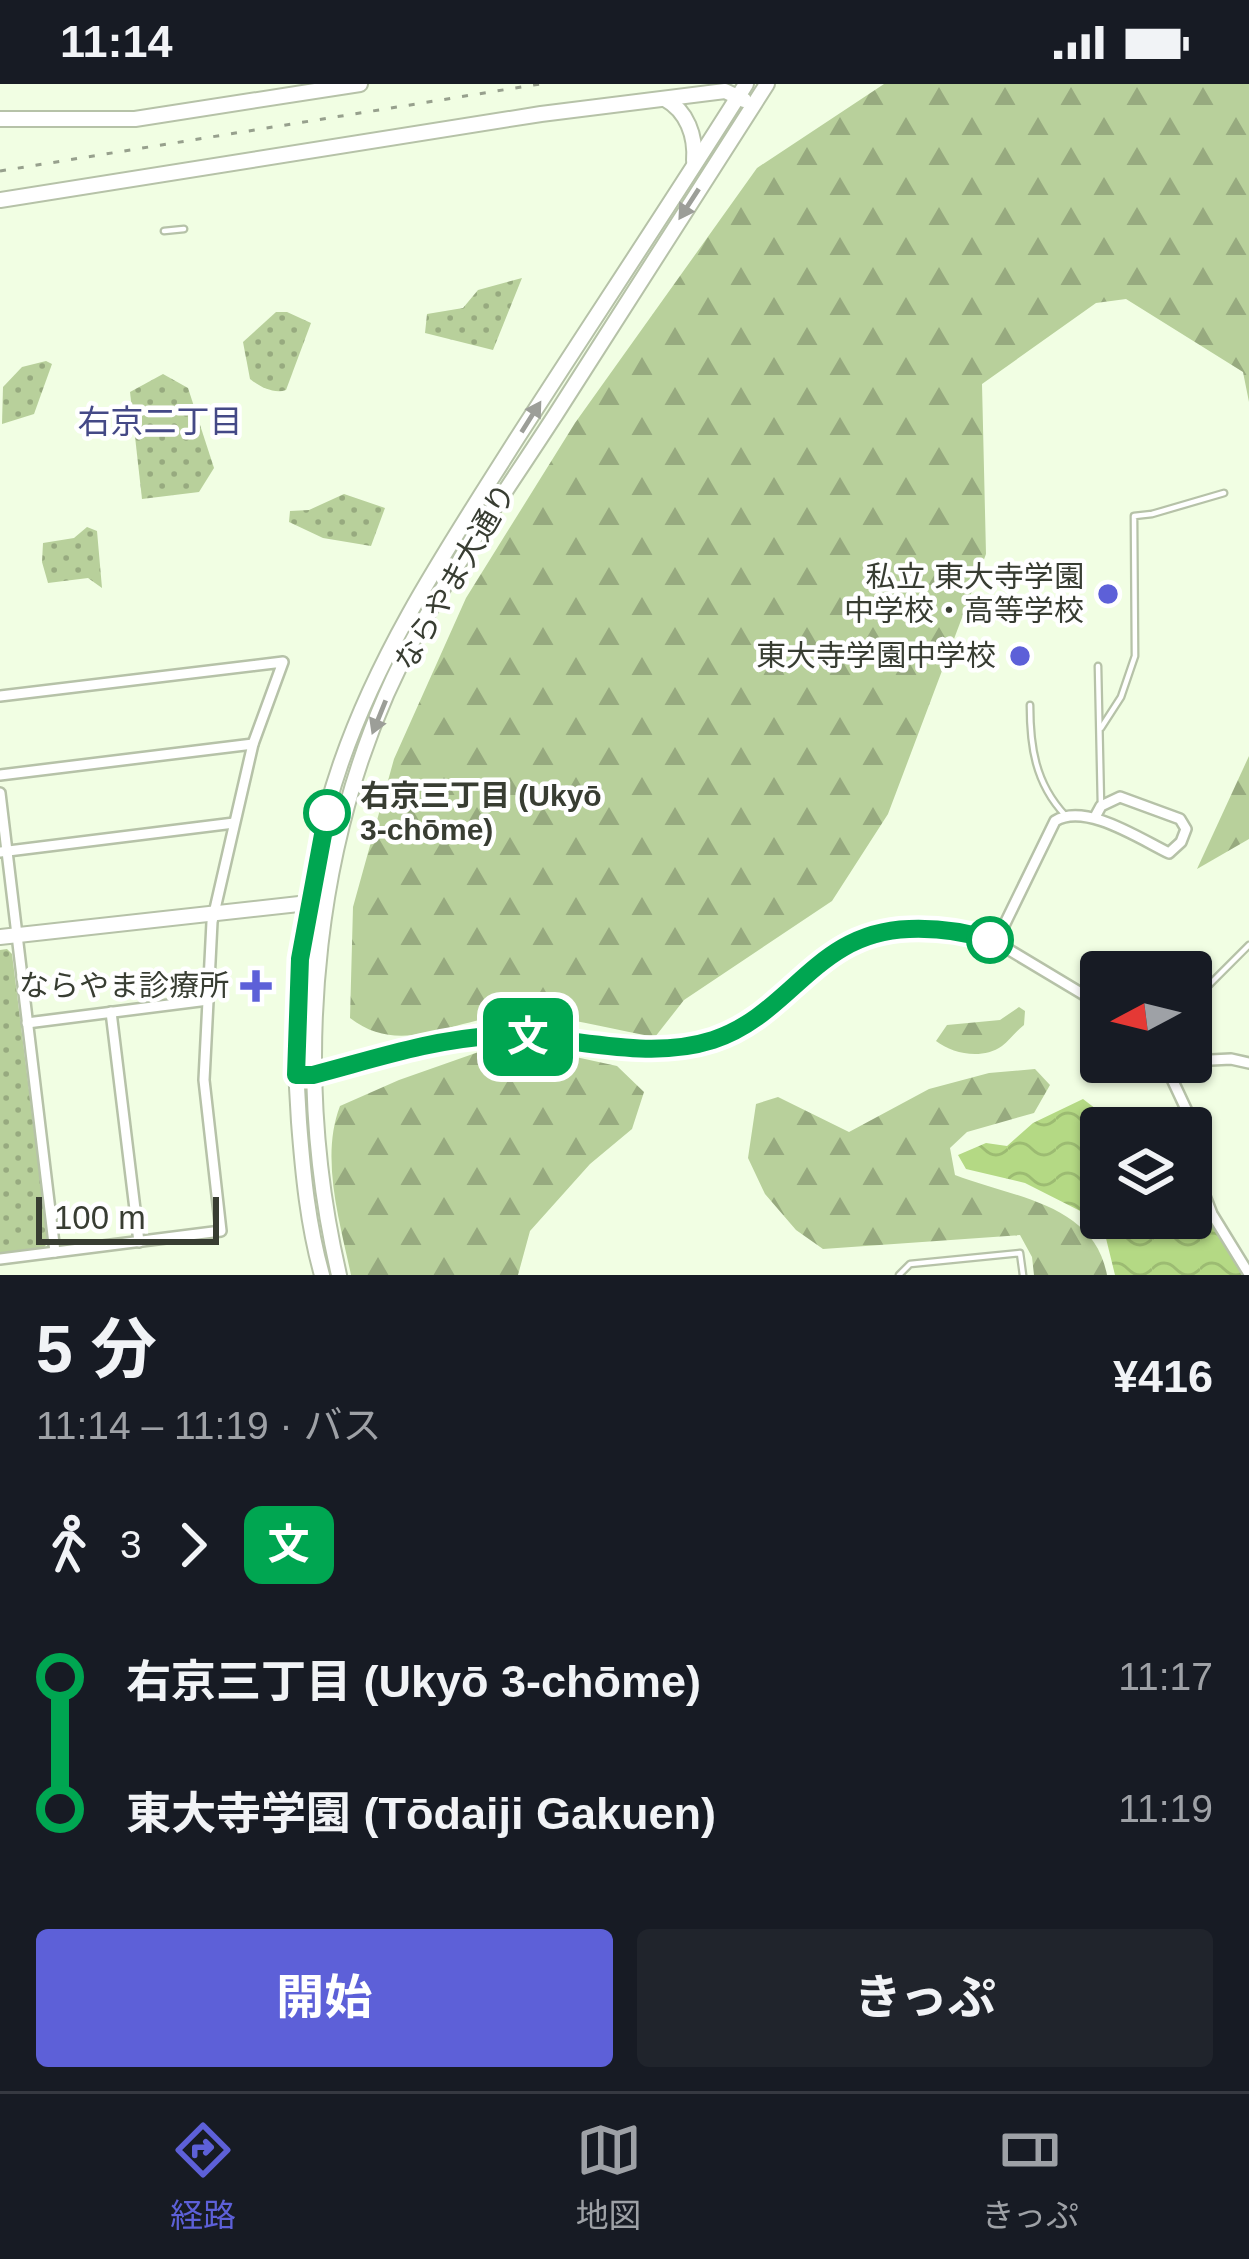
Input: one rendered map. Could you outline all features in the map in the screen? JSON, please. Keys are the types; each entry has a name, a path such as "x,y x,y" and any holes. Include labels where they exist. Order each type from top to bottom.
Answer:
{"street":[{"path":"0,118 123,121 360,84"},
{"name":"ならやま大通り","path":"339,1275 321,1184 313,1075 318,961 326,903 371,736 417,632 767,84"},
{"path":"0,200 541,114 724,91 742,90 753,106"},
{"name":"ならやま大通り","path":"322,1275 302,1160 296,1075 298,994 308,901 340,765 402,625 742,90"},
{"path":"665,99 675,105 690,129 693,166"},
{"path":"0,696 284,662 253,744 214,911 205,1080 221,1231 0,1259"},
{"path":"0,775 253,744"},
{"path":"0,793 55,1252"},
{"path":"997,942 1055,821 1065,815 1095,817 1169,853 1186,829 1180,819 1120,797 1101,806 1095,817"},
{"path":"4,852 234,823"},
{"path":"0,937 308,901 326,903"},
{"path":"296,1075 492,1036 648,1050 686,1048 749,1023 828,956 875,932 934,928 997,942 1080,992"},
{"path":"27,1023 208,1000"},
{"path":"111,1012 139,1242"},
{"path":"1212,1060 1249,1064"},
{"path":"1175,1083 1201,1141 1198,1178 1212,1214 1249,1274"}],"lane":[{"path":"164,231 184,229"},
{"path":"1101,728 1120,697 1135,656 1134,516 1224,494"},
{"path":"1098,666 1101,806"},
{"path":"1030,705 1037,770 1047,794 1065,815"},
{"path":"1212,982 1249,945"},
{"path":"899,1275 910,1264 1020,1253 1023,1275"}],"green space":[{"path":"884,84 1249,84 1249,402 1243,372 1126,299 1096,303 982,384 986,554 888,814 832,901 684,1000 655,1037 534,1015 495,1017 410,1035 370,1030 350,1018 353,907 394,759 466,598 575,423 757,168"},
{"path":"522,278 493,350 425,333 427,314 463,308 478,290"},
{"path":"276,312 311,323 286,390 281,391 250,379 243,342"},
{"path":"52,364 34,414 2,424 3,387 22,367"},
{"path":"163,374 188,388 214,468 199,492 142,499 130,392"},
{"path":"344,494 385,508 371,546 323,538 289,522 290,511 309,510"},
{"path":"87,527 97,531 102,588 88,578 48,583 43,543 74,538"},
{"path":"1249,756 1249,839 1197,869"},
{"path":"0,950 12,954 48,1242 43,1249 0,1254"},
{"path":"1019,1007 1025,1011 1024,1025 994,1050 968,1054 936,1041 947,1025 1000,1020"},
{"path":"507,1042 617,1066 644,1092 632,1129 590,1164 530,1231 518,1275 351,1275 332,1168 340,1106"},
{"path":"1035,1069 1050,1085 1034,1113 967,1132 950,1148 955,1175 1024,1197 1068,1218 1080,1227 1080,1239 1091,1239 1107,1275 1034,1275 1032,1257 1020,1235 823,1249 796,1230 765,1194 748,1158 756,1104 778,1097 849,1132 929,1089 989,1073"}],"water":[{"path":"1083,1099 1093,1107 1080,1107 1080,1211 1025,1183 966,1169 958,1155 986,1143 1007,1146 1033,1123"},
{"path":"1212,1226 1242,1275 1115,1275 1106,1239 1212,1239"}],"railway":[{"path":"0,171 540,84"}],"bus line":[{"name":"文","path":"327,813 300,959 296,1075 492,1036 648,1050 686,1048 749,1023 856,938 934,928 990,940"}],"place":[{"name":"私立 東大寺学園 中学校・高等学校","path":"1108,594"},
{"name":"東大寺学園中学校","path":"1020,656"},
{"name":"右京三丁目 (Ukyō 3-chōme)","path":"327,813"},
{"name":"ならやま診療所","path":"256,986"}],"district":[{"name":"右京二丁目","path":"160,421"}]}
